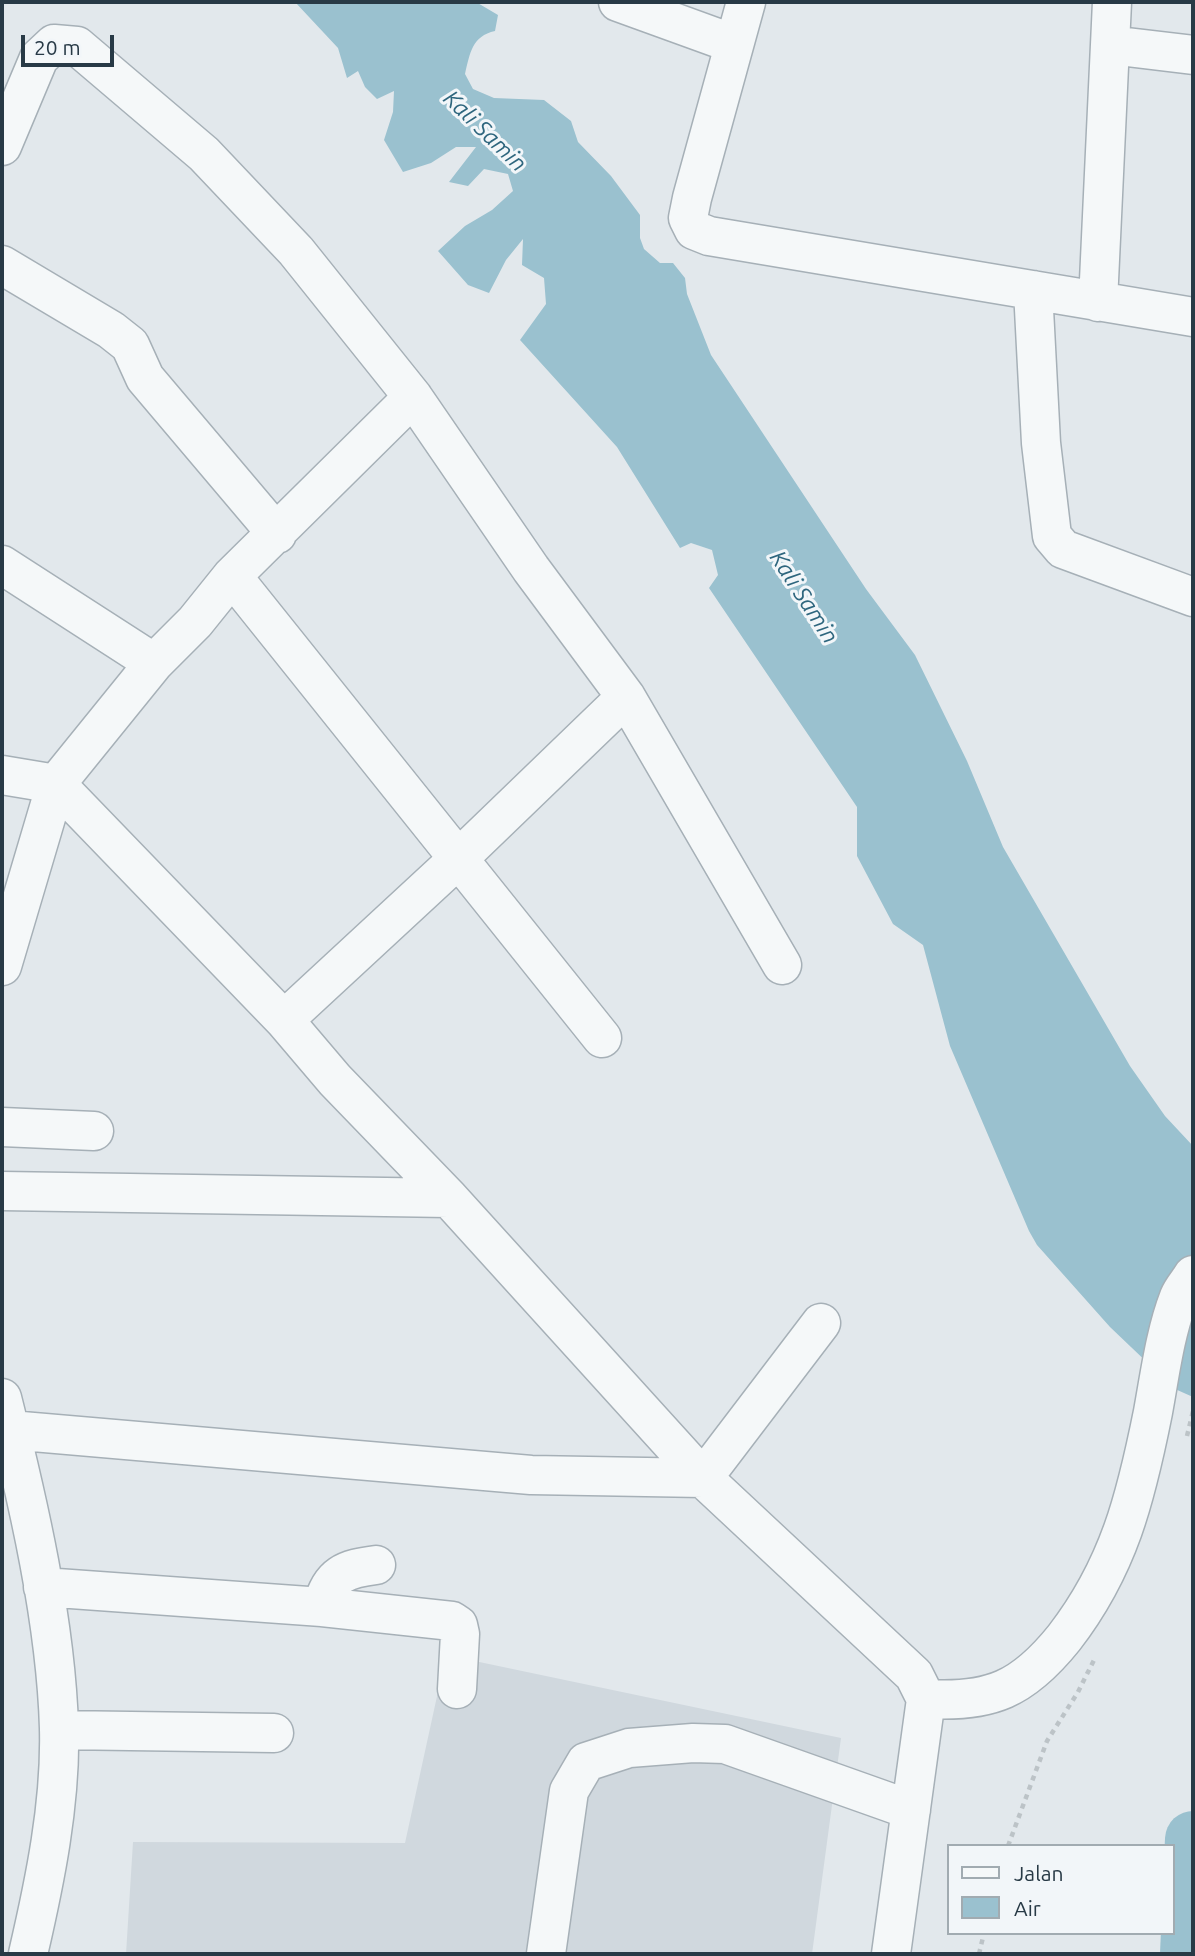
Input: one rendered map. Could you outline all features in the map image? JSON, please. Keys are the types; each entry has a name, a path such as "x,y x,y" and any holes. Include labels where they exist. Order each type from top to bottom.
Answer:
{"street":[{"path":"618,2 734,44"},
{"path":"746,2 692,198 688,218 695,230 709,236 1193,317"},
{"path":"1098,302 1112,2"},
{"path":"2,146 38,58 54,44 77,47 204,154 296,251 413,397 531,569 625,697 782,965"},
{"path":"1110,45 1193,55"},
{"path":"2,265 111,330 130,345 145,377 276,534"},
{"path":"1033,290 1041,443 1052,536 1063,549 1193,597"},
{"path":"2,966 56,784 154,663 195,622 232,576 413,397"},
{"path":"2,565 154,663"},
{"path":"232,576 603,1038"},
{"path":"284,1020 458,859 625,697"},
{"path":"2,775 56,784 284,1020 335,1080 449,1198 703,1478 914,1675 926,1699 891,1954"},
{"path":"2,1127 94,1131"},
{"path":"2,1191 449,1198"},
{"path":"926,1699 951,1701 988,1696 1018,1684 1048,1658 1093,1596 1112,1560 1131,1511 1176,1308 1193,1275"},
{"path":"703,1478 821,1323"},
{"path":"28,1954 50,1839 59,1730 43,1587 6,1414 531,1475 703,1478"},
{"path":"322,1607 338,1574 351,1568 376,1565"},
{"path":"43,1587 322,1607 452,1622 458,1625 460,1634 457,1689"},
{"path":"59,1730 274,1733"},
{"path":"546,1954 569,1791 586,1762 629,1748 693,1743 725,1744 911,1810"}],"path":[{"path":"979,1954 984,1935"}],"shaded area":[{"path":"446,1655 841,1738 812,1954 126,1954 133,1842 405,1843"}],"water":[{"path":"295,2 476,2 498,15 495,31 481,37 473,46 465,74 473,89 494,98 544,100 571,121 578,142 611,176 640,215 640,238 644,249 660,263 673,263 685,278 687,294 711,355 866,589 915,655 967,761 1003,847 1130,1066 1165,1116 1193,1146 1193,1397 1175,1389 1110,1327 1037,1245 950,1046 923,945 893,924 857,856 857,807 709,588 718,575 712,550 691,543 680,548 617,447 520,340 546,304 544,278 522,265 523,239 506,260 489,293 468,285 438,251 465,226 492,210 513,191 508,174 484,169 468,186 449,182 476,147 456,147 431,163 403,172 384,140 393,112 394,91 377,99 365,87 358,71 347,78 338,48"}],"waterway":[{"name":"Kali Samin","path":"1188,1954 1193,1839"}]}
